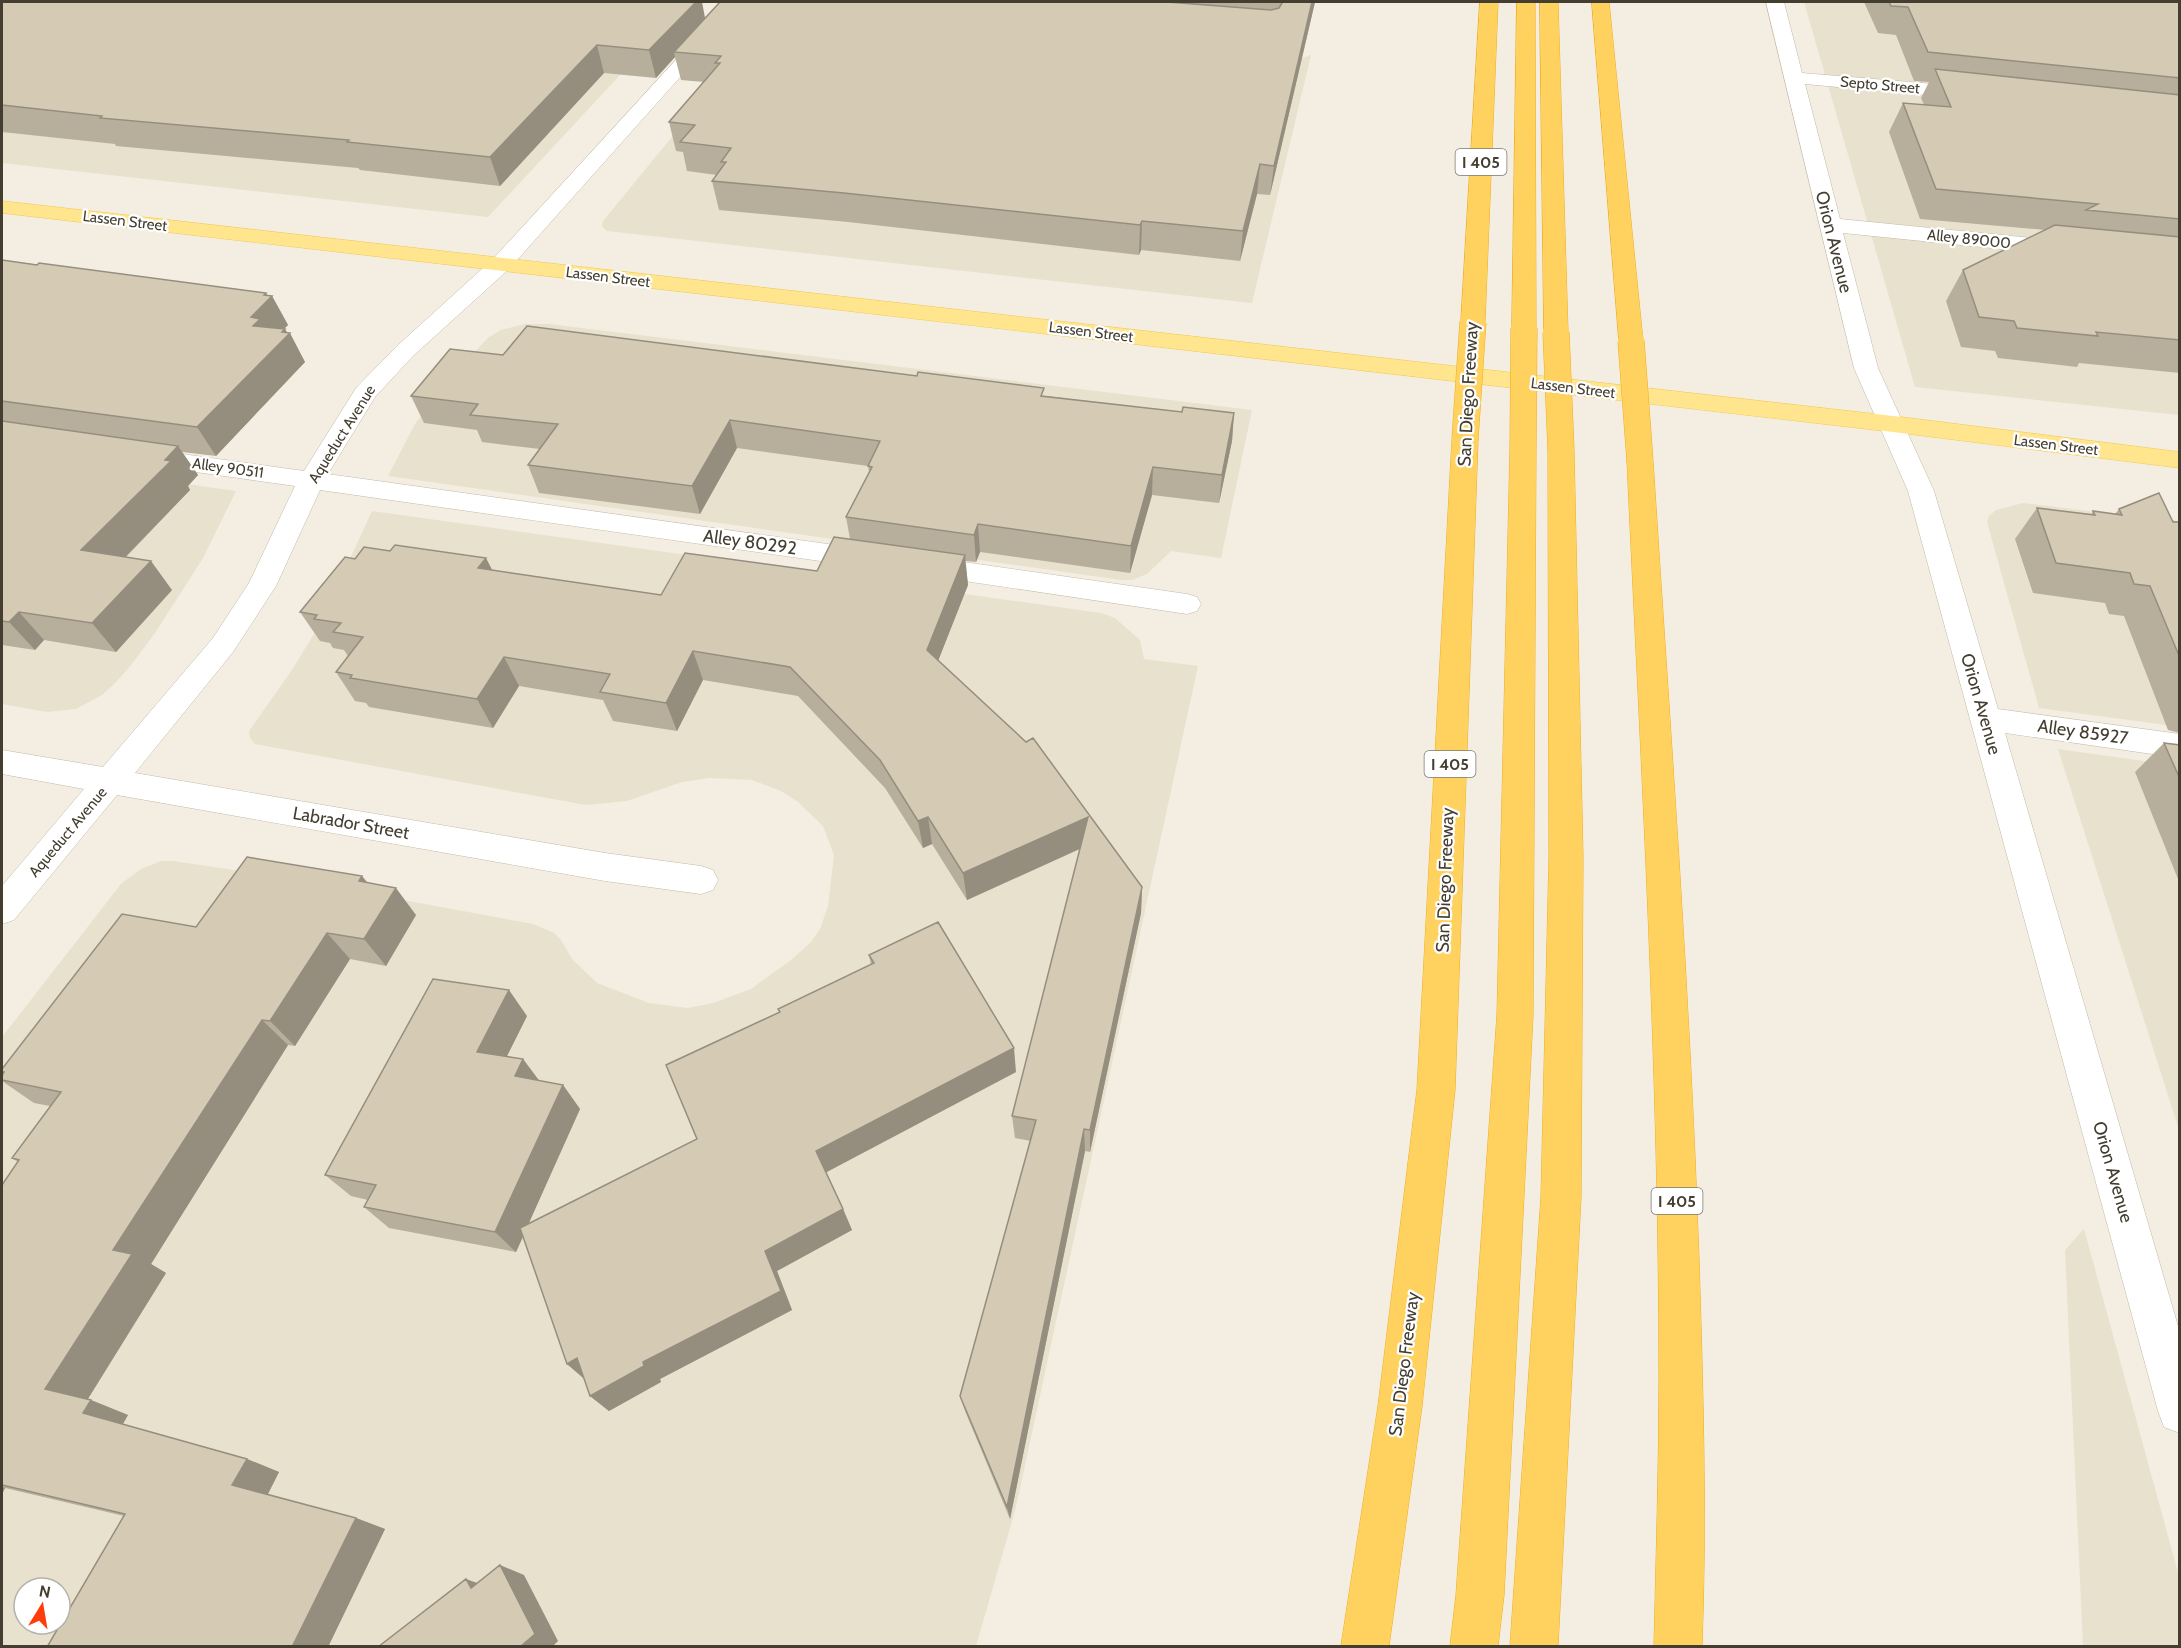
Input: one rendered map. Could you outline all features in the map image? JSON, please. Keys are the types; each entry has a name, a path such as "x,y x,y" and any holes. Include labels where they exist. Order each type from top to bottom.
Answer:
{"highway":[{"name":"San Diego Freeway","path":"1365,1647 1400,1406 1436,1090 1465,439 1489,2"},
{"path":"1474,1647 1480,1595 1515,1015 1523,448 1526,2"},
{"path":"1534,1647 1561,1197 1566,857 1561,450 1556,332 1549,2"},
{"name":"I 405","path":"1600,2 1640,461 1666,926 1676,1161 1681,1379 1677,1647"}],"main road":[{"name":"Lassen Street","path":"2,207 1893,424 2180,460"}],"street":[{"name":"Aqueduct Avenue","path":"2,910 223,645 262,586 312,479 348,418 383,371 501,264 738,2"},
{"name":"Orion Avenue","path":"1774,2 1796,78 1866,368 1921,491 2180,1411"},
{"name":"Septo Street","path":"1796,78 1987,95"},
{"name":"Alley 89000","path":"1830,225 2086,250"},
{"name":"Alley 90511","path":"116,453 312,479"},
{"name":"Alley 80292","path":"312,479 1187,604"},
{"name":"Alley 85927","path":"1986,719 2180,746"},
{"name":"Labrador Street","path":"2,762 605,867 701,880"}],"shaded area":[{"path":"2,2 688,2 488,217 2,163"},
{"path":"1804,2 2179,2 2179,415 1915,387"},
{"path":"776,10 1302,58 1311,55 1252,303 607,231 602,226 603,221"},
{"path":"525,324 549,324 1252,410 1221,558 1171,551 1147,574 1132,580 1121,580 388,476 415,424 456,371 489,337 501,330"},
{"path":"2,458 236,491 203,558 155,633 113,685 102,695 76,709 47,712 2,704"},
{"path":"2023,503 2179,522 2179,720 2166,725 2039,708 1987,522 1989,516 1996,510"},
{"path":"372,511 1101,613 1115,618 1140,640 1144,659 1198,666 1015,1511 976,1646 2,1646 2,1037 121,884 141,869 161,861 173,861 268,875 533,924 554,933 572,959 597,983 649,1003 688,1008 713,1003 751,989 791,960 811,942 820,929 828,906 834,855 823,826 798,802 781,791 752,780 709,778 682,782 627,801 586,805 255,744 250,738 249,731 292,670 320,624"},
{"path":"2058,749 2179,766 2179,1130"},
{"path":"2084,1229 2179,1576 2179,1646 2083,1646 2065,1250"}],"building":[{"path":"2,2 696,2 649,50 597,45 490,157 347,142 349,140 100,118 102,116 2,105"},
{"path":"720,2 1167,2 1271,10 1279,8 1281,2 1312,2 1274,166 1260,164 1243,231 1142,221 1140,225 712,181 726,162 721,162 731,148 680,142 695,125 669,122 720,63 715,63 721,56 674,52"},
{"path":"1889,2 2180,2 2180,78 1928,52 1908,7 1891,6"},
{"path":"1935,69 2180,95 2180,219 2086,210 2098,204 1936,189 1903,103 1951,107"},
{"path":"2055,225 2180,237 2180,340 2096,332 2098,336 2017,328 2014,321 1979,317 1963,270"},
{"path":"2,260 266,293 264,295 272,296 251,317 260,319 253,326 285,329 282,332 290,333 197,427 2,401"},
{"path":"527,326 917,376 918,372 1044,388 1041,396 1182,412 1183,407 1234,413 1222,475 1153,467 1131,546 978,524 974,535 846,517 872,467 868,466 880,441 730,420 692,486 528,465 558,424 470,415 478,404 411,396 450,349 503,355"},
{"path":"2,421 178,446 165,460 171,461 81,550 151,561 92,623 19,612 9,622 2,621"},
{"path":"2159,493 2173,522 2180,522 2180,658 2150,586 2134,584 2130,573 2056,563 2037,508 2095,515 2093,511 2122,515 2119,509"},
{"path":"834,537 965,555 927,650 1026,742 1033,738 1142,887 1090,1130 1084,1129 1007,1507 960,1396 1036,1120 1012,1116 1088,817 963,873 928,817 918,821 880,760 790,667 693,651 666,703 600,692 610,674 504,657 477,699 350,678 352,675 336,672 363,637 333,632 341,623 314,619 317,615 300,612 345,557 355,559 364,547 390,551 395,545 486,558 478,568 661,595 685,553 817,571"},
{"path":"2164,743 2180,745 2180,779"},
{"path":"247,857 362,876 359,881 396,888 364,939 327,933 270,1021 262,1020 113,1250 132,1254 45,1389 91,1400 83,1413 247,1459 232,1485 356,1518 292,1647 47,1647 53,1636 72,1636 72,1604 125,1514 2,1485 2,1185 19,1160 12,1158 61,1092 2,1080 4,1072 2,1069 122,914 196,927"},
{"path":"938,922 1014,1048 816,1151 843,1209 765,1251 781,1291 643,1362 644,1366 590,1396 577,1358 567,1364 520,1228 697,1139 666,1065 780,1012 778,1009 874,963 869,955"},
{"path":"433,979 509,990 477,1052 523,1059 515,1076 563,1085 495,1232 364,1207 376,1185 325,1175"},
{"path":"500,1565 535,1634 520,1647 378,1647 466,1579 471,1588"}]}
